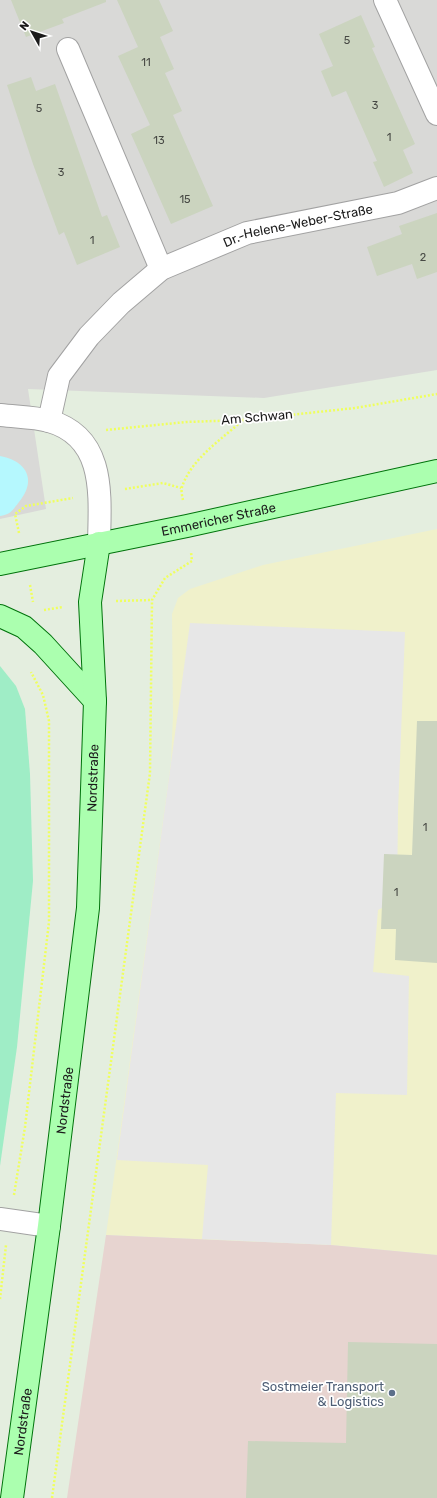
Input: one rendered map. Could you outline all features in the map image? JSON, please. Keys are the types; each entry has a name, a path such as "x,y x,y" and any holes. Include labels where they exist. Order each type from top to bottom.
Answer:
{"street":[{"path":"385,0 437,114"},
{"path":"68,49 161,269"},
{"name":"Dr.-Helene-Weber-Straße","path":"49,421 60,376 88,336 121,303 161,269 248,233 398,203 437,188"},
{"path":"0,415 49,421 76,433 92,455 101,493 98,542"},
{"name":"Emmericher Straße","path":"0,564 98,542 186,526 437,471"},
{"name":"Nordstraße","path":"12,1498 49,1226 88,908 95,701 90,602 98,542"},
{"path":"0,616 24,627 43,644 95,701"},
{"path":"5,1220 49,1226"}],"path":[{"name":"Am Schwan","path":"76,433 186,422 243,420 355,408 437,394"},
{"path":"52,1498 150,773 152,600 165,578 192,561 181,488 189,473 200,458 243,420"},
{"path":"34,604 15,514 26,506 163,483 181,488"},
{"path":"0,1298 5,1220 25,1127 49,922 49,721"}],"shaded area":[{"path":"0,0 437,0 437,370 264,398 28,389 46,509 0,519"},
{"path":"0,456 17,462 23,467 28,479 24,494 19,502 11,512 0,516"},
{"path":"437,529 437,1255 331,1245 106,1235 171,762 173,716 172,614 178,598 190,589 263,565"},
{"path":"190,623 405,632 398,811 397,900 378,910 373,972 409,976 407,1095 336,1093 331,1245 202,1239 208,1165 117,1160"},
{"path":"106,1235 331,1245 437,1255 437,1498 67,1498"}],"green space":[{"path":"0,666 16,686 25,709 30,774 33,881 17,1047 0,1166"}],"building":[{"path":"11,0 106,0 106,2 62,19 64,23 26,37"},
{"path":"117,0 159,0 173,31 160,37 174,69 165,73 182,111 173,115 213,206 171,224 131,134 150,125 118,56 138,47"},
{"path":"361,15 375,47 372,48 415,144 403,150 413,173 384,187 373,162 377,161 346,91 332,97 321,71 333,66 319,34"},
{"path":"31,77 36,91 55,84 102,217 107,215 120,247 77,265 64,232 59,235 33,164 7,85"},
{"path":"437,213 437,272 417,279 412,264 377,276 367,247 402,234 399,226"},
{"path":"417,721 437,721 437,963 395,960 396,929 381,929 384,854 412,855"},
{"path":"348,1342 437,1344 437,1498 246,1498 248,1441 346,1443"}],"place":[{"name":"Sostmeier Transport & Logistics","path":"392,1393"}]}
